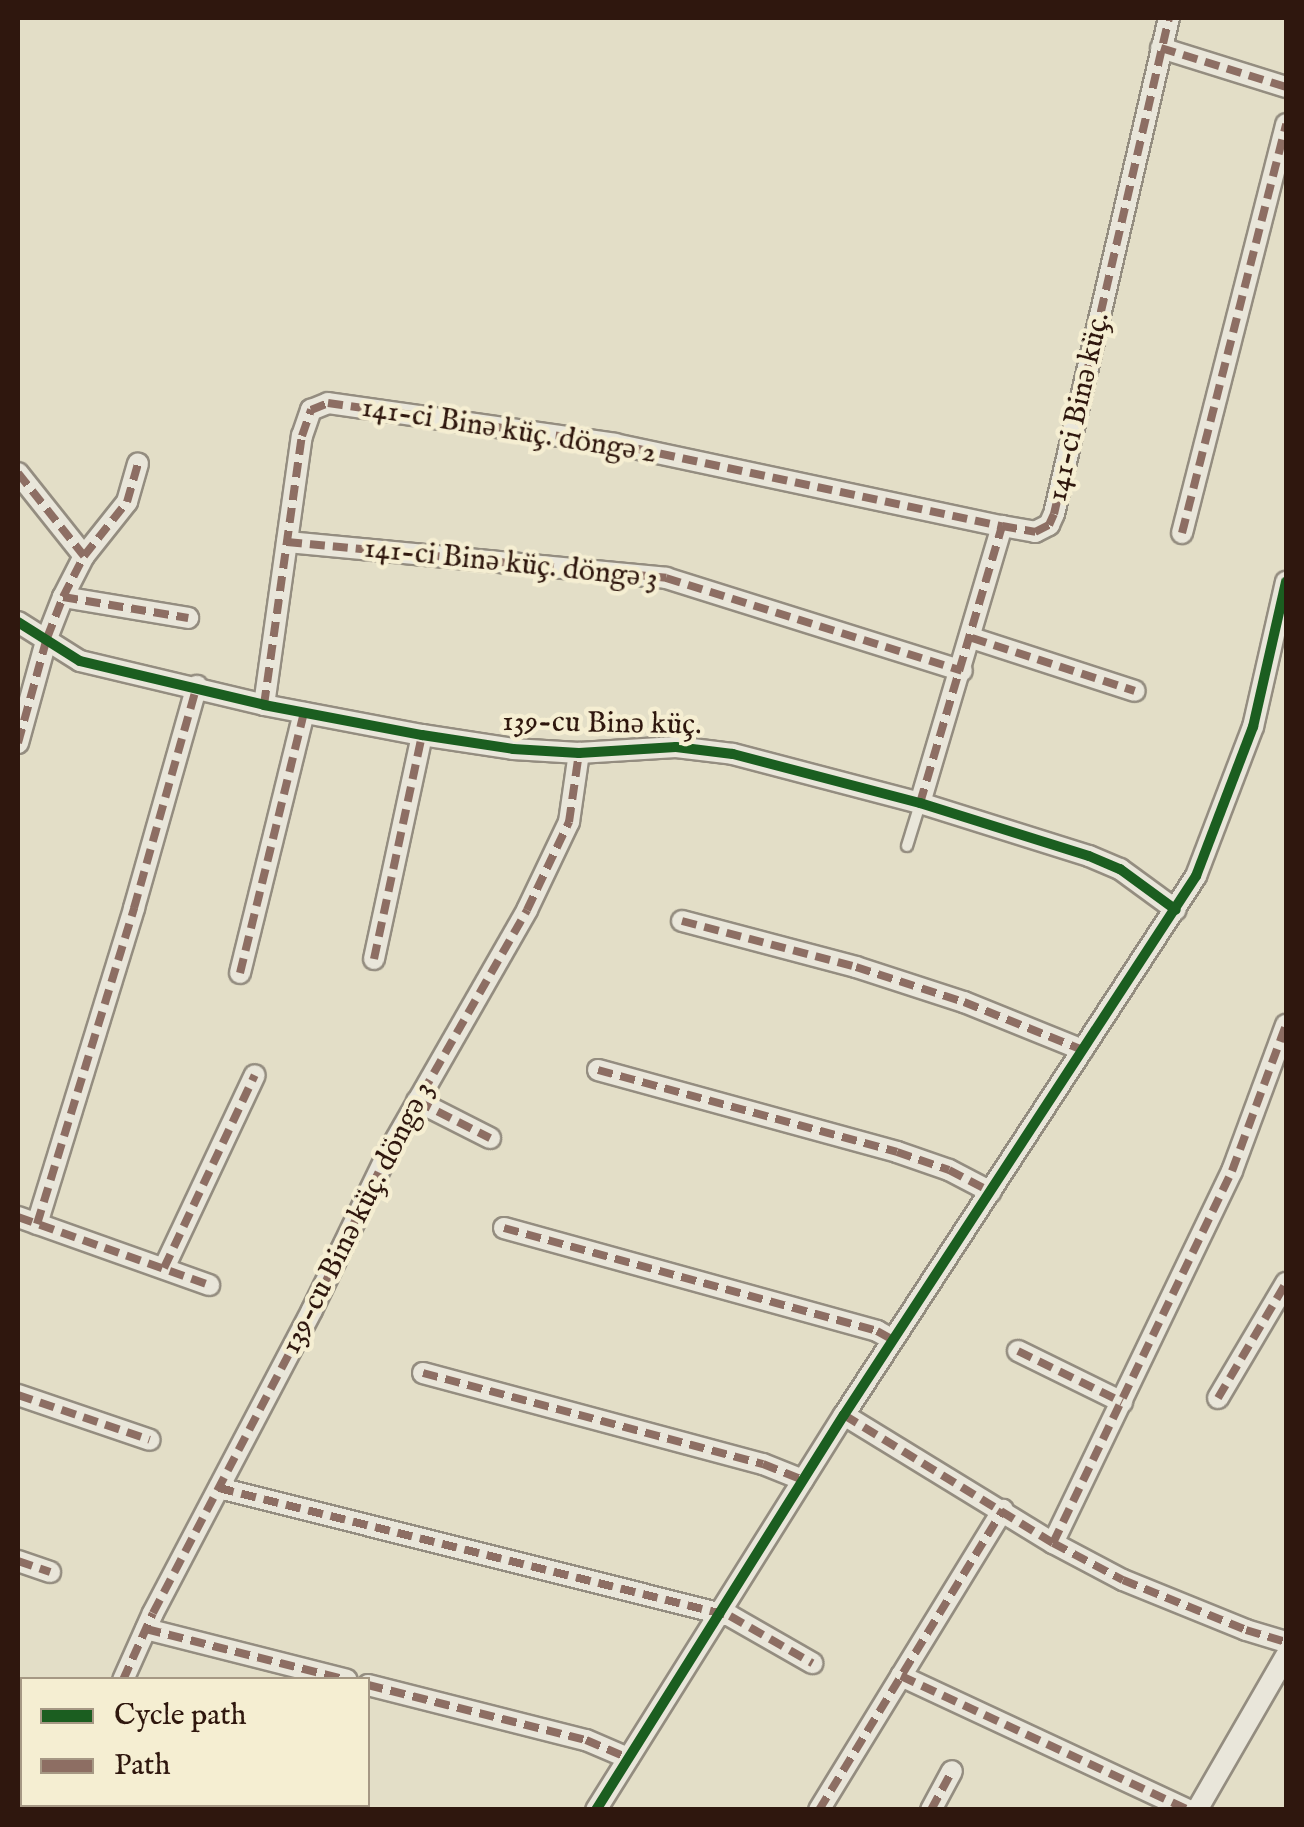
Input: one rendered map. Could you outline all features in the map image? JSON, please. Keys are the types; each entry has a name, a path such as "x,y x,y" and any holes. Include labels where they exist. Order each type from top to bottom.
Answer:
{"street":[{"name":"141-ci Binə küç.","path":"1002,526 1035,532 1049,525 1054,514 1169,18"},
{"path":"1161,48 1286,87"},
{"path":"1182,533 1286,124"},
{"name":"141-ci Binə küç. döngə 2","path":"264,705 302,436 310,410 328,403 615,444 1002,526"},
{"path":"18,744 46,638 64,596 84,556 126,502 138,464"},
{"path":"18,474 84,556"},
{"path":"920,803 972,638 1002,526"},
{"name":"141-ci Binə küç. döngə 3","path":"286,542 650,575 962,671"},
{"path":"596,1810 844,1416 1176,910 1211,844 1237,778 1253,727 1286,582"},
{"path":"64,596 188,618"},
{"name":"139-cu Binə küç.","path":"18,622 80,661 304,714 422,736 513,750 579,753 706,749 920,803 1089,856 1120,869 1176,910"},
{"path":"972,638 1135,690"},
{"path":"197,686 134,908 27,1220 209,1284"},
{"path":"240,973 304,714"},
{"path":"374,959 422,736"},
{"name":"139-cu Binə küç. döngə 3","path":"125,1677 146,1628 417,1101 503,955 558,846 575,798 579,753"},
{"path":"682,921 856,966 964,1002 1083,1050"},
{"path":"1054,1543 1150,1334 1247,1139 1286,1024"},
{"path":"598,1070 897,1152 949,1170 991,1192"},
{"path":"164,1268 255,1075"},
{"path":"417,1101 490,1138"},
{"path":"504,1228 864,1327 893,1340"},
{"path":"1218,1398 1286,1282"},
{"path":"1018,1351 1122,1402"},
{"path":"422,1373 763,1464 803,1480"},
{"path":"18,1395 150,1440"},
{"path":"844,1416 1054,1543 1166,1599 1286,1642"},
{"path":"219,1488 718,1613 812,1663"},
{"path":"819,1810 1003,1510"},
{"path":"18,1562 50,1572"},
{"path":"146,1628 335,1677"},
{"path":"1197,1810 1286,1656"},
{"path":"901,1676 1188,1810"},
{"path":"370,1686 586,1740 628,1758"},
{"path":"931,1810 952,1771"}],"lane":[{"path":"907,846 920,803"}],"marked path":[{"path":"920,803 1002,526 1035,532 1049,525 1054,514 1169,18"},
{"path":"1161,48 1286,87"},
{"path":"1182,533 1286,124"},
{"path":"264,705 302,436 311,410 328,403 615,444 1002,526"},
{"path":"18,743 47,638 63,597 84,556 127,502 138,464"},
{"path":"18,473 84,556"},
{"path":"287,542 666,578 962,671"},
{"path":"63,597 188,618"},
{"path":"972,638 1135,691"},
{"path":"37,1224 197,686"},
{"path":"240,973 304,713"},
{"path":"374,959 422,735"},
{"path":"124,1677 153,1613 312,1310 388,1153 527,910 569,822 579,753"},
{"path":"682,921 856,967 964,1002 1083,1050"},
{"path":"1053,1543 1232,1171 1286,1025"},
{"path":"598,1070 897,1152 949,1170 991,1192"},
{"path":"164,1268 255,1075"},
{"path":"417,1101 490,1138"},
{"path":"18,1217 209,1285"},
{"path":"504,1228 877,1331 893,1340"},
{"path":"1218,1398 1286,1283"},
{"path":"1018,1351 1122,1402"},
{"path":"423,1373 763,1464 803,1480"},
{"path":"18,1395 150,1440"},
{"path":"844,1415 1053,1543 1123,1580 1246,1630 1286,1642"},
{"path":"219,1488 730,1616 812,1663"},
{"path":"819,1810 1003,1510"},
{"path":"18,1561 50,1572"},
{"path":"146,1629 335,1677"},
{"path":"901,1676 1188,1810"},
{"path":"370,1686 586,1740 628,1758"},
{"path":"931,1810 952,1771"}],"cycle path":[{"path":"596,1810 844,1415 1196,876 1253,727 1286,582"},
{"path":"18,622 80,661 264,705 422,735 513,749 579,753 676,747 733,754 920,803 1089,856 1120,869 1176,910"}]}
